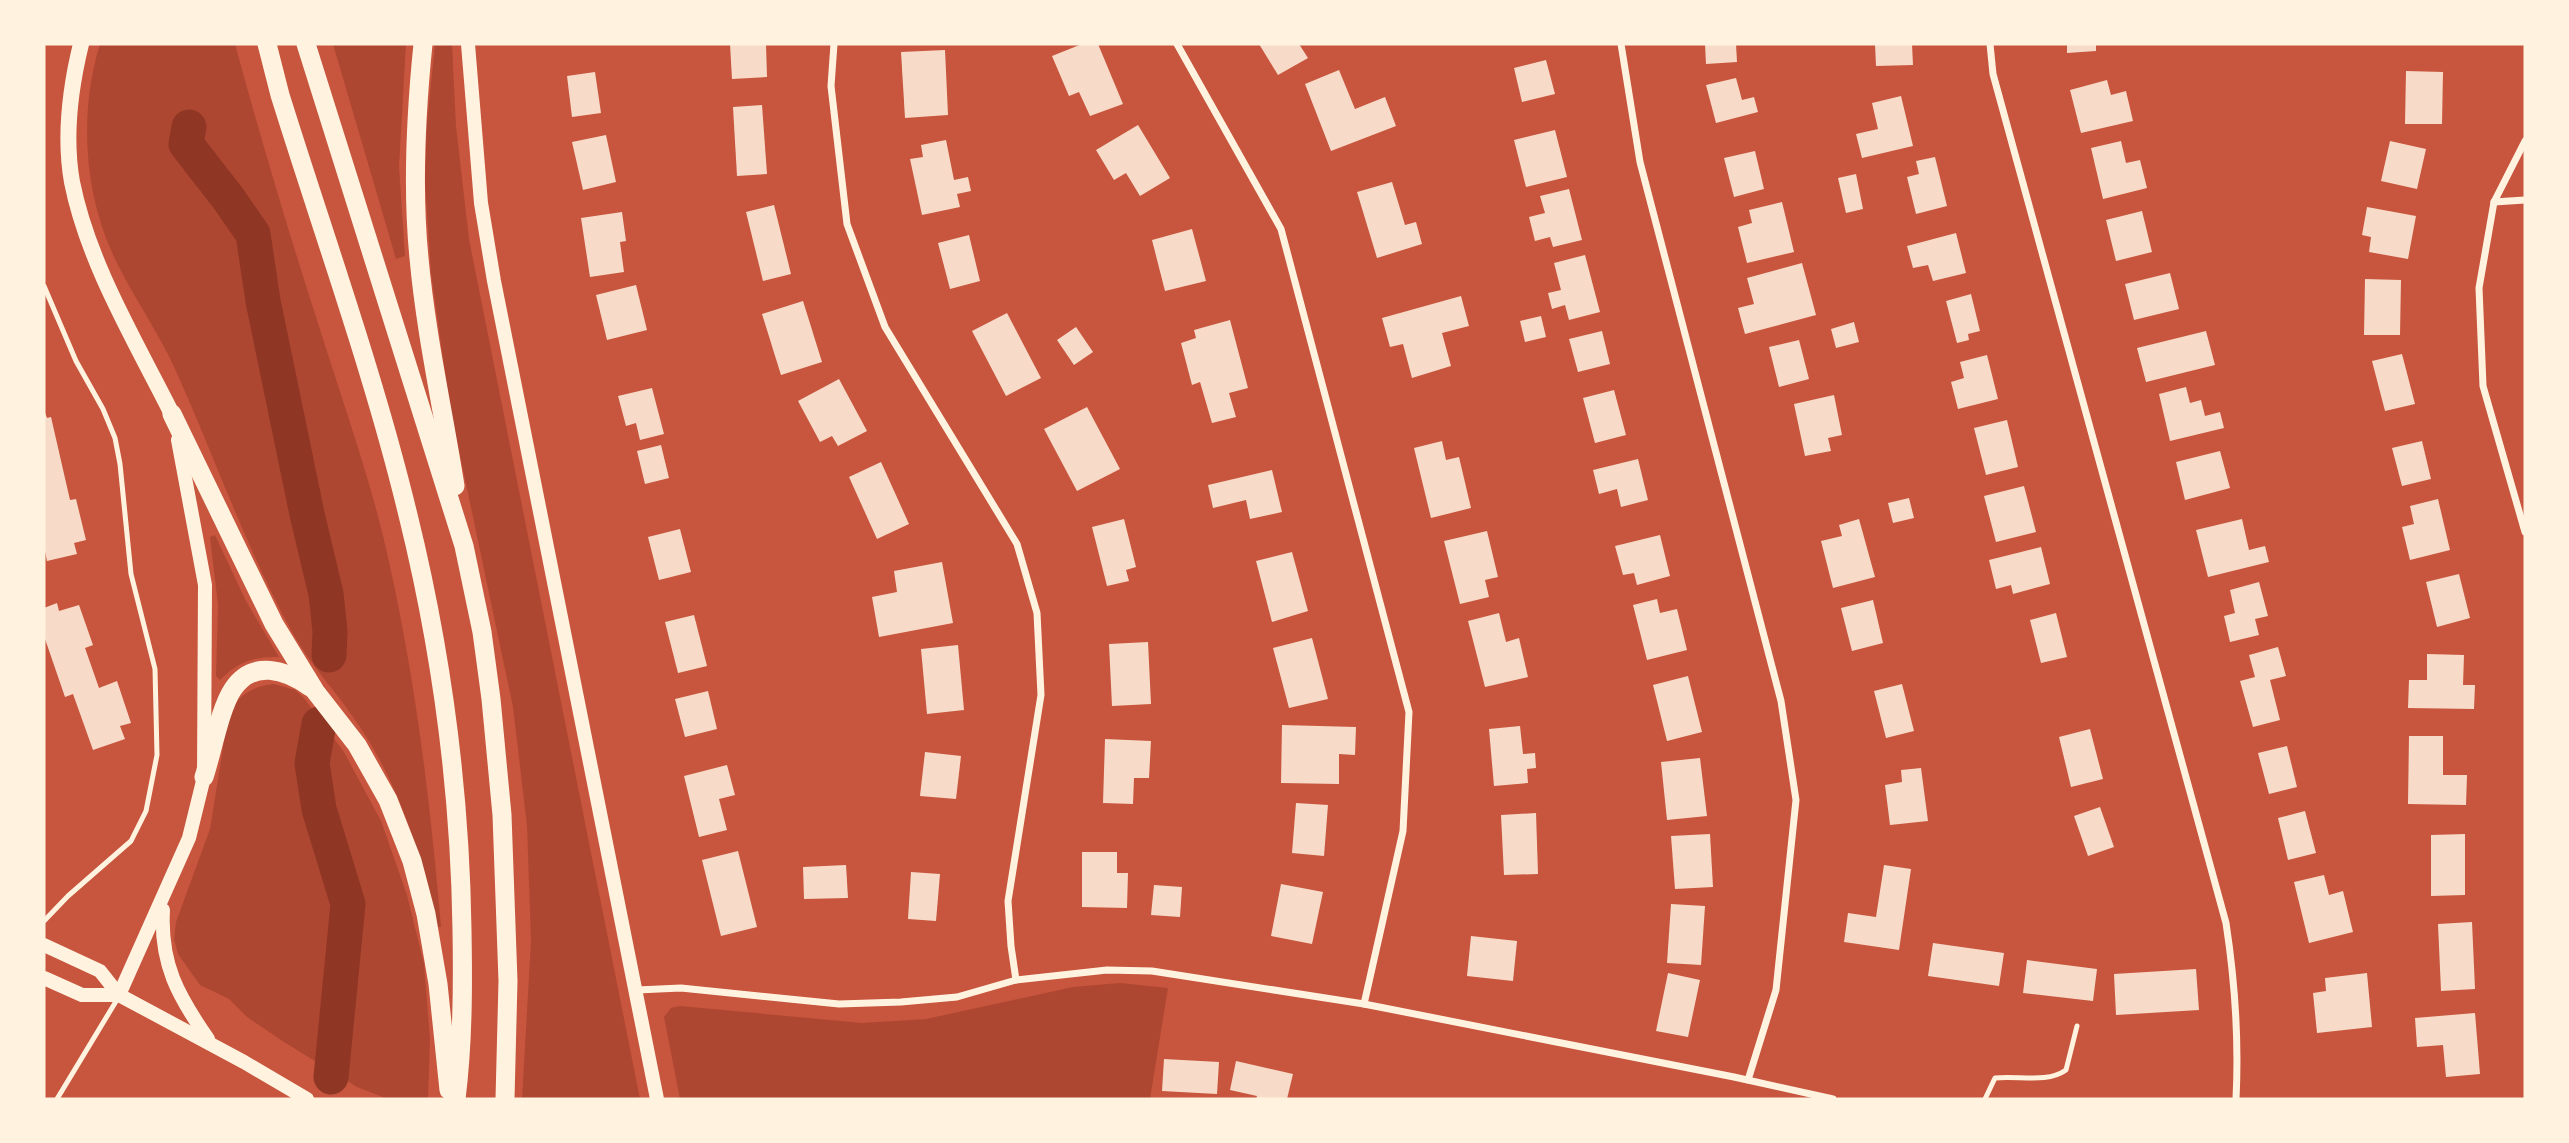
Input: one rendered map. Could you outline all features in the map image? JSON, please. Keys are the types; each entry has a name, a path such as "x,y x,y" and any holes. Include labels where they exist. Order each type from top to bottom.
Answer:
{"highway":[{"path":"267,44 280,94 379,408 408,513 436,642 451,739 461,883 463,978 456,1099"},
{"path":"306,44 464,546"},
{"path":"423,44 416,136 419,256 430,348 464,546 482,632 496,738 502,815 508,981 505,1099"},
{"path":"172,414 274,624 315,691 357,745 388,800 412,860 426,914 438,984 450,1099"},
{"path":"204,777 224,708 232,689 242,678 256,672 284,671 315,691"}],"main road":[{"path":"81,44 69,113 72,182 95,258 172,414 205,585 204,777 189,838 120,995"},
{"path":"468,44 481,203 494,281 657,1099"},
{"path":"163,900 162,930 168,968 186,1008 210,1043"},
{"path":"44,945 100,971 120,995 307,1099"},
{"path":"44,978 82,995 120,995"}],"street":[{"path":"834,44 831,86 847,224 885,327 1017,544 1037,613 1041,695 1008,901 1016,980"},
{"path":"1177,44 1281,229 1409,712 1403,831 1364,1004"},
{"path":"1621,44 1640,162 1781,701 1796,800 1776,990 1748,1080"},
{"path":"1990,44 1993,74 2226,923 2232,962 2238,1058 2236,1099"},
{"path":"2525,141 2494,202 2479,288 2483,386 2525,532"},
{"path":"2494,202 2525,200"},
{"path":"636,990 681,988 838,1004 888,1003 957,997 1016,980 1107,970 1152,971 1364,1004 1833,1099"}],"lane":[{"path":"44,286 76,361 103,409 115,438 131,574 155,669 157,755 146,811 131,841 68,896 44,921"},
{"path":"57,1099 120,995"},
{"path":"1985,1099 1995,1078 2057,1076 2066,1070 2077,1026"}],"shaded area":[{"path":"100,44 235,44 284,215 361,456 384,540 420,732 441,927 437,927 417,849 387,774 360,727 308,657 275,600 176,371 118,265 107,239 98,213 88,156 89,99"},
{"path":"333,44 406,44 399,166 405,256 396,259"},
{"path":"435,44 452,44 456,126 469,239 640,1099 522,1099 531,941 527,826 513,707 450,408 431,273 425,182 427,123"},
{"path":"215,535 246,601 279,657 247,661 220,680 216,676 218,605 210,537"},
{"path":"274,684 295,690 304,698 344,752 381,821 407,895 424,964 430,1039 428,1099 388,1099 357,1087 247,1017 229,999 200,985 178,954 174,939 176,922 210,829 228,716 246,693"},
{"path":"1120,983 1168,988 1150,1099 680,1099 664,1017 671,1008 680,1006 862,1023 926,1019 1073,987"}],"building":[{"path":"730,44 766,44 767,77 732,79"},
{"path":"1082,44 1098,44 1123,104 1090,116 1079,92 1069,96 1052,56"},
{"path":"1259,44 1299,44 1308,58 1278,75"},
{"path":"1705,44 1736,44 1737,62 1706,64"},
{"path":"1875,44 1912,44 1913,65 1876,66"},
{"path":"2067,44 2096,44 2096,51 2067,53"},
{"path":"945,50 948,115 905,118 901,52"},
{"path":"1546,60 1555,94 1522,102 1514,68"},
{"path":"1339,70 1355,109 1385,97 1396,126 1331,151 1305,84"},
{"path":"2406,71 2443,72 2442,124 2405,124"},
{"path":"595,72 601,113 572,117 567,76"},
{"path":"1736,78 1742,100 1754,97 1758,112 1716,123 1706,85"},
{"path":"2107,80 2111,95 2126,91 2133,121 2081,133 2070,90"},
{"path":"1901,96 1913,146 1862,158 1856,134 1878,129 1872,103"},
{"path":"762,105 767,174 737,176 733,107"},
{"path":"1138,125 1170,178 1140,196 1126,173 1114,180 1096,150"},
{"path":"1555,130 1567,177 1526,187 1514,140"},
{"path":"606,135 616,182 583,190 572,142"},
{"path":"946,140 954,180 968,177 971,191 957,194 960,207 922,215 910,159 923,157 921,145"},
{"path":"2121,141 2126,163 2140,160 2147,188 2103,199 2091,148"},
{"path":"2390,141 2426,149 2417,189 2381,181"},
{"path":"1755,151 1764,189 1734,197 1724,158"},
{"path":"1935,157 1947,206 1916,214 1907,177 1919,174 1916,161"},
{"path":"1856,174 1863,209 1846,213 1838,178"},
{"path":"1392,182 1405,225 1416,222 1422,244 1377,258 1357,192"},
{"path":"1569,189 1582,240 1553,247 1550,237 1535,241 1529,217 1545,213 1540,196"},
{"path":"1782,202 1794,252 1747,263 1738,227 1752,223 1749,210"},
{"path":"774,205 791,274 763,281 746,212"},
{"path":"2367,207 2416,216 2408,259 2369,252 2371,237 2362,235"},
{"path":"2142,211 2152,252 2116,261 2106,220"},
{"path":"622,212 626,241 620,242 624,272 590,277 581,218"},
{"path":"1192,229 1206,281 1165,291 1152,240"},
{"path":"1956,233 1966,273 1933,281 1928,265 1913,268 1907,246"},
{"path":"969,235 980,281 950,289 938,243"},
{"path":"1585,255 1600,312 1569,320 1565,305 1552,309 1548,293 1561,290 1554,263"},
{"path":"1802,263 1816,315 1745,334 1738,308 1754,304 1747,278"},
{"path":"2170,273 2179,309 2134,320 2125,284"},
{"path":"2365,279 2401,280 2400,335 2364,335"},
{"path":"636,285 647,330 607,340 596,295"},
{"path":"1971,294 1980,331 1968,334 1969,340 1957,343 1946,301"},
{"path":"1461,296 1469,326 1442,333 1451,366 1412,378 1403,344 1390,347 1382,318"},
{"path":"803,301 822,362 781,375 762,314"},
{"path":"1007,313 1041,378 1006,396 972,331"},
{"path":"1541,316 1546,337 1525,342 1520,321"},
{"path":"1230,320 1248,388 1229,393 1236,417 1212,423 1200,382 1192,385 1181,343 1196,338 1194,330"},
{"path":"1854,322 1859,342 1836,348 1831,329"},
{"path":"1076,327 1093,352 1074,365 1057,340"},
{"path":"1602,331 1610,364 1578,372 1569,339"},
{"path":"2206,331 2215,365 2146,382 2137,348"},
{"path":"1799,340 1809,379 1779,387 1769,347"},
{"path":"2402,354 2415,404 2385,411 2372,361"},
{"path":"1987,355 1998,399 1958,409 1951,382 1964,378 1960,362"},
{"path":"839,379 867,431 838,446 832,436 820,442 798,401"},
{"path":"2186,387 2190,403 2201,400 2205,416 2220,412 2224,428 2170,441 2159,394"},
{"path":"652,388 664,434 640,440 636,423 626,426 618,396"},
{"path":"1614,390 1626,435 1595,443 1583,398"},
{"path":"1834,395 1842,435 1828,438 1831,451 1805,456 1794,404"},
{"path":"1087,407 1120,469 1077,491 1044,429"},
{"path":"44,410 47,418 51,417 70,500 76,499 86,540 74,543 77,554 47,561 44,546"},
{"path":"2007,420 2018,467 1986,475 1974,428"},
{"path":"1442,441 1446,460 1459,457 1471,508 1431,518 1414,448"},
{"path":"2422,441 2431,479 2402,486 2392,448"},
{"path":"661,445 669,478 645,484 637,451"},
{"path":"2220,451 2230,488 2185,500 2176,462"},
{"path":"1638,459 1648,500 1621,507 1617,489 1599,494 1593,470"},
{"path":"881,462 909,524 877,539 849,477"},
{"path":"1272,470 1282,512 1250,519 1246,500 1213,508 1208,485"},
{"path":"2024,486 2036,532 1996,542 1984,496"},
{"path":"1909,498 1914,518 1893,523 1888,503"},
{"path":"2438,499 2450,550 2410,560 2402,527 2414,524 2410,506"},
{"path":"1124,519 1136,567 1126,570 1129,581 1107,586 1092,527"},
{"path":"1859,519 1875,577 1833,588 1821,541 1842,536 1839,525"},
{"path":"2242,519 2249,550 2265,546 2269,562 2208,577 2196,530"},
{"path":"680,529 691,572 659,580 648,537"},
{"path":"1487,531 1498,577 1485,580 1489,597 1460,604 1444,541"},
{"path":"1660,535 1670,576 1637,585 1634,573 1623,575 1615,546"},
{"path":"2041,547 2050,584 2013,594 2011,585 1996,589 1989,560"},
{"path":"1292,552 1308,611 1272,622 1256,561"},
{"path":"942,562 953,623 879,637 872,597 897,592 894,571"},
{"path":"2459,574 2470,618 2437,627 2426,582"},
{"path":"2259,582 2268,616 2255,619 2259,635 2230,642 2224,616 2235,613 2230,590"},
{"path":"1657,599 1660,613 1677,609 1687,650 1647,660 1633,605"},
{"path":"1873,600 1883,643 1852,651 1841,608"},
{"path":"57,603 59,611 79,605 93,645 85,648 99,688 117,681 131,723 120,726 125,739 93,750 73,694 65,697 44,636 44,608"},
{"path":"1499,613 1506,642 1519,638 1528,677 1485,687 1468,621"},
{"path":"2056,613 2067,657 2041,663 2030,620"},
{"path":"694,615 707,666 678,673 665,622"},
{"path":"1312,638 1328,699 1289,708 1273,648"},
{"path":"1148,642 1151,704 1112,706 1109,644"},
{"path":"958,645 964,710 927,714 921,649"},
{"path":"2278,647 2286,676 2270,680 2280,720 2253,727 2240,681 2255,677 2249,655"},
{"path":"2427,654 2464,655 2463,685 2475,685 2474,709 2408,708 2409,680 2427,680"},
{"path":"1688,676 1702,732 1667,741 1653,685"},
{"path":"1902,684 1914,731 1886,738 1874,691"},
{"path":"708,691 717,729 685,737 675,699"},
{"path":"1282,725 1356,727 1355,755 1339,754 1339,784 1281,783"},
{"path":"1520,726 1523,754 1535,753 1536,768 1527,769 1528,783 1494,786 1489,729"},
{"path":"2090,729 2103,779 2071,787 2059,737"},
{"path":"2409,736 2443,736 2443,775 2467,775 2466,805 2408,804"},
{"path":"1105,739 1151,741 1149,778 1134,778 1133,804 1103,803"},
{"path":"2287,746 2297,787 2269,794 2258,753"},
{"path":"925,752 961,756 956,799 920,796"},
{"path":"1700,758 1707,816 1667,820 1661,762"},
{"path":"727,765 735,795 719,799 727,830 699,837 684,776"},
{"path":"1921,768 1928,821 1890,825 1885,785 1902,782 1901,770"},
{"path":"1296,803 1328,805 1324,856 1292,853"},
{"path":"2100,807 2114,847 2088,856 2074,816"},
{"path":"2305,811 2316,853 2288,860 2278,818"},
{"path":"1536,813 1538,874 1504,875 1501,815"},
{"path":"1710,834 1713,887 1675,889 1671,836"},
{"path":"2465,834 2465,895 2431,896 2431,835"},
{"path":"738,851 757,927 721,936 702,860"},
{"path":"1082,852 1117,852 1117,873 1128,873 1127,908 1082,907"},
{"path":"846,865 848,898 804,899 803,867"},
{"path":"1884,865 1911,869 1899,950 1844,942 1848,913 1876,917"},
{"path":"911,872 940,874 936,921 908,919"},
{"path":"2324,875 2329,895 2343,891 2353,932 2309,943 2294,882"},
{"path":"1281,884 1323,892 1312,944 1271,936"},
{"path":"1154,885 1182,887 1180,917 1151,915"},
{"path":"1671,904 1705,906 1701,965 1667,963"},
{"path":"2472,922 2475,989 2441,991 2438,924"},
{"path":"1471,936 1517,941 1513,981 1467,976"},
{"path":"1933,943 2004,953 1999,986 1928,976"},
{"path":"2027,960 2097,969 2093,1001 2023,993"},
{"path":"2196,969 2199,1010 2116,1015 2114,974"},
{"path":"1668,973 1700,980 1688,1037 1656,1031"},
{"path":"2367,973 2372,1027 2317,1033 2313,993 2326,991 2325,978"},
{"path":"2475,1013 2480,1074 2446,1077 2443,1045 2417,1047 2415,1018"},
{"path":"1164,1059 1219,1062 1217,1094 1162,1091"},
{"path":"1236,1061 1293,1074 1287,1099 1256,1099 1257,1096 1230,1090"}],"waterway":[{"path":"189,127 186,144 253,234 263,301 326,594 330,631 329,655"},
{"path":"319,724 312,763 319,809 348,904 331,1077"}]}
